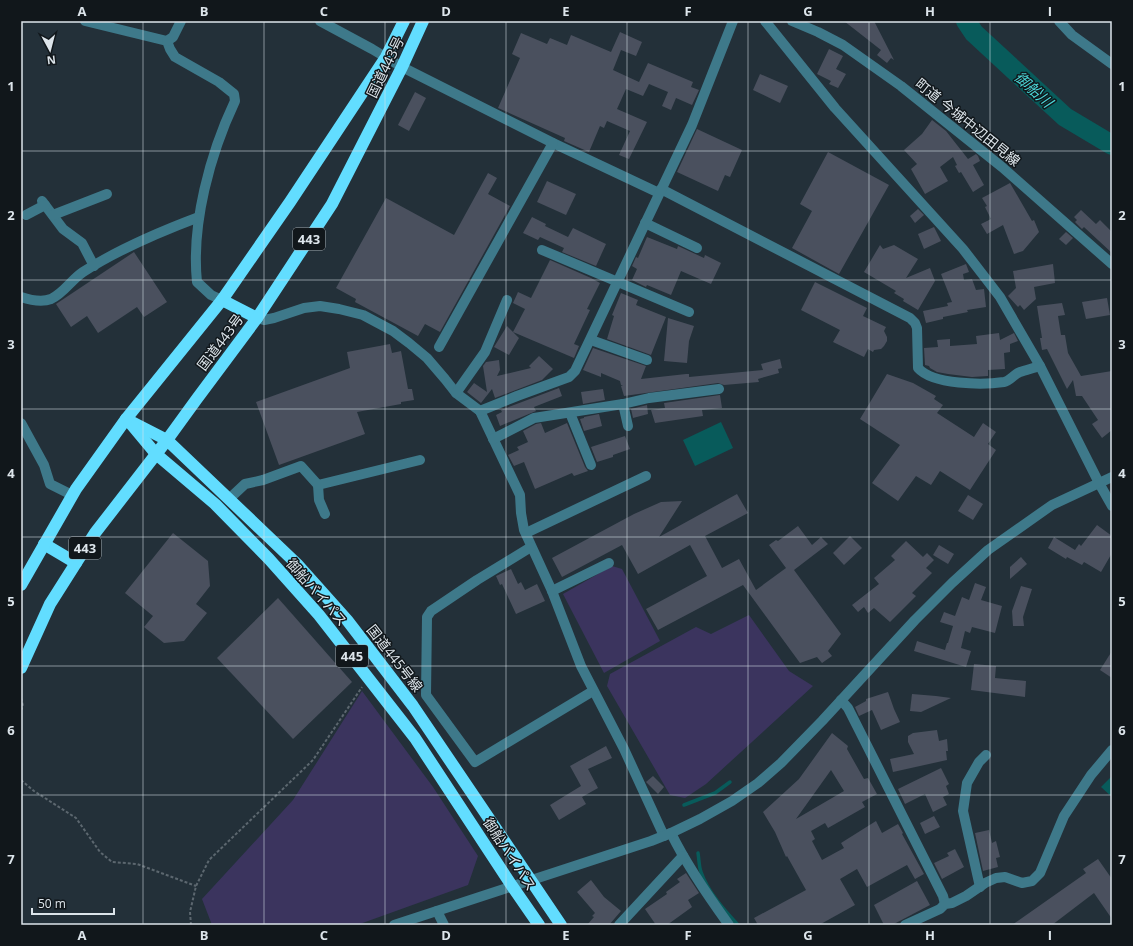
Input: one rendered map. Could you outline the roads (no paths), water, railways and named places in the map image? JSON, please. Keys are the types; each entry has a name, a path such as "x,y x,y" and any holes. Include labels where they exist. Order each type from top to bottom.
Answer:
{"highway":[{"name":"国道443号","path":"21,585 72,495 126,419 222,300 290,202 386,58 404,21"},
{"name":"国道443号","path":"21,668 50,604 95,533 167,440 257,318 332,204 402,67 423,21"},
{"path":"222,300 257,318"},
{"name":"445","path":"126,419 167,440"},
{"name":"御船バイパス","path":"126,419 156,454 215,504 269,559 320,615 415,738 539,925"},
{"name":"国道445号線","path":"167,440 297,564 347,620 413,706 561,925"},
{"path":"44,544 76,563"}],"street":[{"path":"85,21 167,41 174,37 181,21"},
{"path":"320,21 402,67 553,143 660,191 910,318 915,323 917,328 918,368 921,372 942,381 983,383 1006,381 1019,373 1040,366"},
{"path":"480,411 572,375 582,359 692,125 732,21"},
{"path":"765,21 835,108 963,249 1000,297 1040,366 1112,506"},
{"name":"町道 今城中辺田見線","path":"792,21 818,32 843,46 901,86 1002,167 1112,264"},
{"path":"1059,21 1072,35 1112,64"},
{"path":"167,41 175,57 230,89 236,98 218,144 206,184 199,218 196,273 197,282 211,295 222,300"},
{"path":"439,347 553,143"},
{"path":"53,216 106,194"},
{"path":"26,216 43,203 63,229 82,243 94,266"},
{"path":"21,297 39,301 50,300 61,294 72,280 94,266 142,240 199,218"},
{"path":"645,223 697,248"},
{"path":"542,250 689,312"},
{"path":"456,393 485,352 507,300"},
{"path":"257,318 264,320 304,308 320,306 362,315 393,331 427,358 456,393 480,411 520,496 521,513 531,547 552,591 581,666 593,691 667,835 684,856 711,901 729,925"},
{"path":"591,340 647,360"},
{"path":"493,439 534,418 623,404 649,398 718,389"},
{"path":"623,404 628,426"},
{"path":"570,412 591,465"},
{"path":"21,423 44,465 50,484 72,495"},
{"path":"318,485 420,460"},
{"path":"229,498 244,484 263,480 301,466 318,485 319,500 324,514"},
{"path":"526,533 646,476"},
{"path":"394,925 595,860 667,835 700,820 732,801 758,783 781,763 842,700 915,620 952,582 988,550 1052,506 1112,477"},
{"path":"531,547 477,580 431,611 427,617 426,695 475,762 593,691"},
{"path":"552,591 609,563"},
{"path":"413,706 426,695"},
{"path":"842,700 848,708 945,904"},
{"path":"905,925 940,909 945,904 952,903 966,896 996,878 1005,877 1022,883 1032,881 1040,873 1064,816 1091,775 1112,750"},
{"path":"980,887 962,811 967,783 979,762 986,755"},
{"path":"619,925 684,856"},
{"path":"437,911 444,925"}],"waterway":[{"name":"御船川","path":"966,21 974,33 1065,117 1112,145"},
{"path":"684,805 715,793 730,782"},
{"path":"698,853 700,870 708,887 722,907 738,925"}]}
